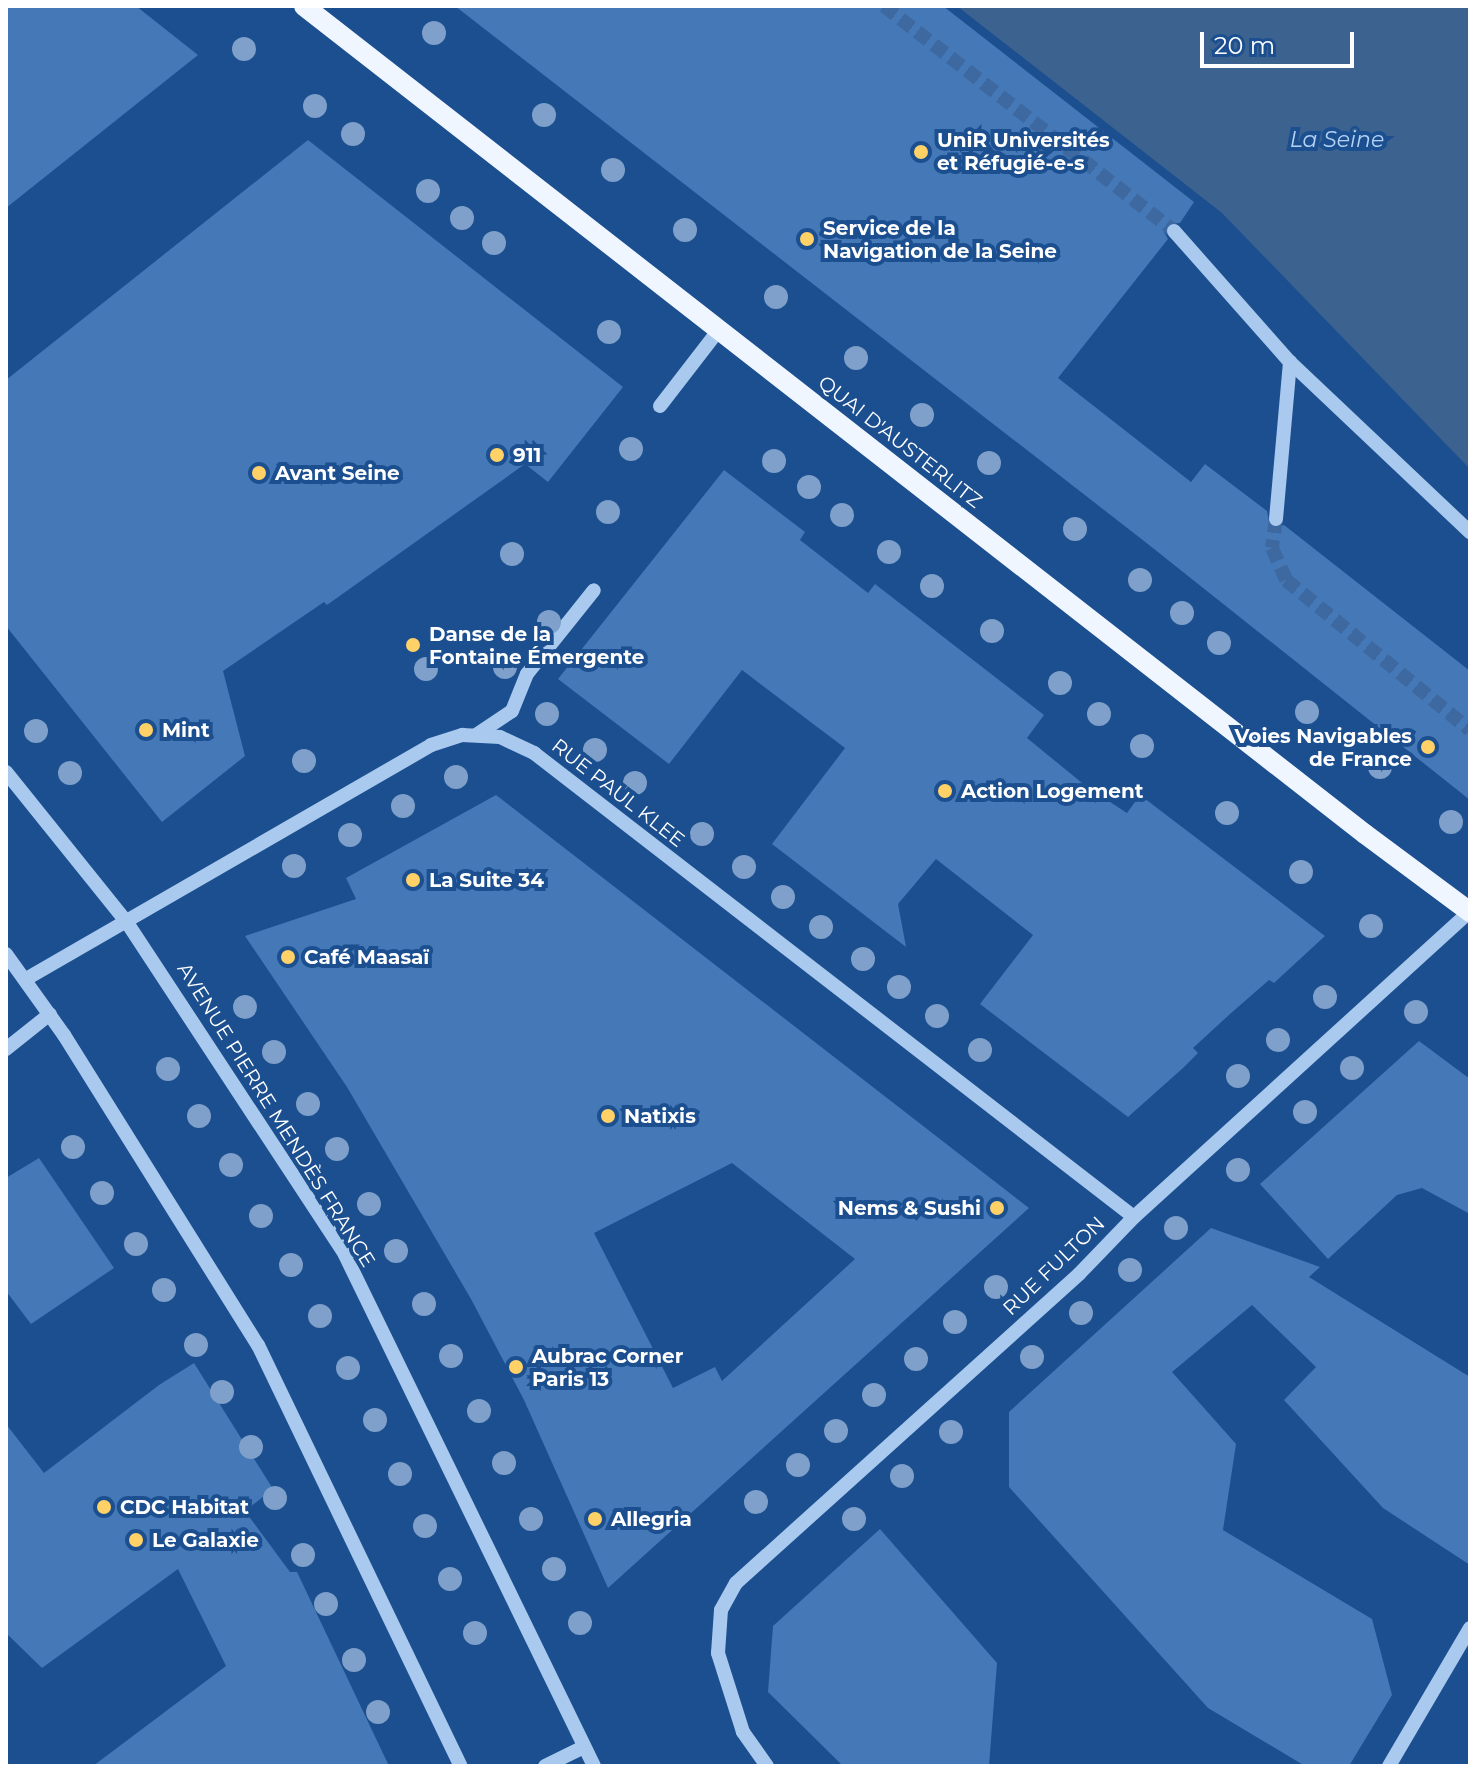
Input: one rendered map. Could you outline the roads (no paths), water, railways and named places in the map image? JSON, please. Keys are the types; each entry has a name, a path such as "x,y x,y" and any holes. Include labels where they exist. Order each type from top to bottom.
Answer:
{"main road":[{"name":"QUAI D'AUSTERLITZ","path":"304,6 1353,826 1470,912"}],"street":[{"path":"1174,231 1290,362 1470,532"},
{"path":"660,406 718,331"},
{"path":"1276,519 1290,362"},
{"path":"476,736 512,711 527,674 594,590"},
{"name":"RUE PAUL KLEE","path":"26,979 431,745 447,738 500,737 534,753 1134,1217"},
{"name":"AVENUE PIERRE MENDÈS FRANCE","path":"6,772 126,921 345,1255 594,1766"},
{"name":"RUE FULTON","path":"767,1766 747,1739 723,1674 718,1653 721,1610 726,1596 742,1577 1079,1274 1134,1217 1470,912"},
{"path":"6,954 50,1014 258,1345 461,1766"},
{"path":"6,1049 50,1014"},
{"path":"1389,1766 1470,1628"},
{"path":"545,1766 584,1747"}],"water":[{"name":"La Seine","path":"957,6 1470,6 1470,469 1222,213"}],"tunnel":[{"path":"884,6 1174,231"},
{"path":"1276,519 1272,548 1286,580 1470,730"}],"place":[{"name":"UniR Universités et Réfugié-e-s","path":"921,152"},
{"name":"Service de la Navigation de la Seine","path":"807,239"},
{"name":"911","path":"497,455"},
{"name":"Avant Seine","path":"259,473"},
{"name":"Danse de la Fontaine Émergente","path":"413,645"},
{"name":"Mint","path":"146,730"},
{"name":"Voies Navigables de France","path":"1428,747"},
{"name":"Action Logement","path":"945,791"},
{"name":"La Suite 34","path":"413,880"},
{"name":"Café Maasaï","path":"288,957"},
{"name":"Natixis","path":"608,1116"},
{"name":"Nems & Sushi","path":"997,1208"},
{"name":"Aubrac Corner Paris 13","path":"516,1367"},
{"name":"CDC Habitat","path":"104,1507"},
{"name":"Allegria","path":"595,1519"},
{"name":"Le Galaxie","path":"136,1540"}]}
